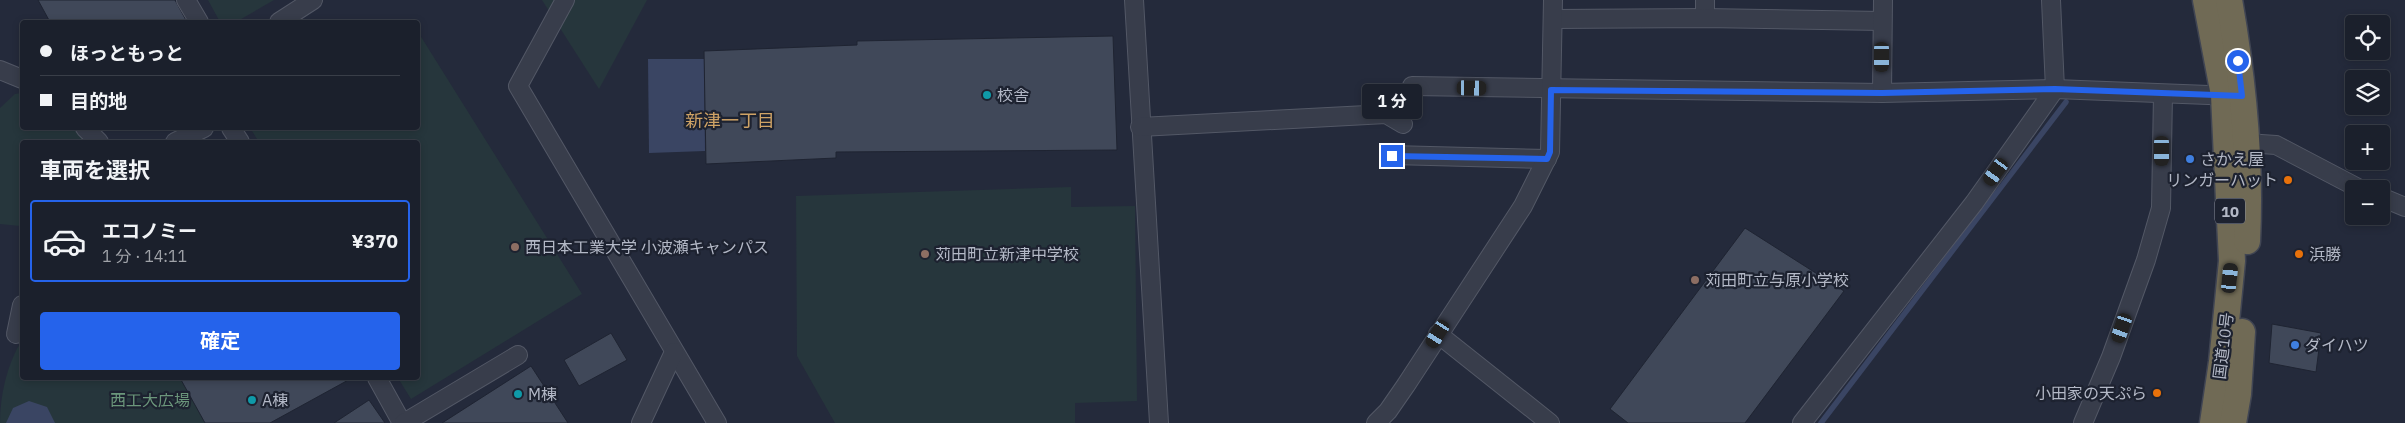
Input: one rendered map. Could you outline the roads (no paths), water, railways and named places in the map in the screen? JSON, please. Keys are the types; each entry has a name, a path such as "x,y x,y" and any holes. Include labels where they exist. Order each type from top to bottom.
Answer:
{"highway":[{"name":"国道10号","path":"2206,0 2246,143 2249,199 2238,394 2232,423"},
{"name":"国道10号","path":"2213,423 2222,362 2232,261 2233,95 2229,0"}],"street":[{"path":"186,0 198,20"},
{"path":"282,20 313,0"},
{"path":"565,0 518,86 717,423"},
{"path":"1134,0 1159,423"},
{"path":"1376,423 1388,411 1406,386 1438,334 1523,206 1550,152 1553,0"},
{"path":"1705,0 1705,18"},
{"path":"1882,93 1883,0"},
{"path":"1802,423 1974,203 2055,89 2051,0"},
{"path":"1554,19 1705,18 1882,21"},
{"path":"0,70 20,78"},
{"path":"1412,86 1551,90 1882,93 2055,89 2233,95"},
{"path":"2083,423 2112,357 2146,260 2161,208 2163,94"},
{"path":"1140,126 1386,114 1403,124"},
{"path":"87,130 98,140"},
{"path":"179,140 200,130"},
{"path":"2246,143 2276,145 2345,181"},
{"path":"1392,156 1547,159"},
{"path":"2390,201 2405,207"},
{"path":"16,334 20,315"},
{"path":"1438,334 1550,423"},
{"path":"641,423 674,352"},
{"path":"378,380 403,423 518,355"}],"water":[{"path":"648,59 704,59 705,151 649,153"},
{"path":"29,401 47,407 55,423 6,423 13,408"}],"waterway":[{"path":"1821,423 2066,102"}],"place":[{"name":"校舎","path":"987,95"},
{"name":"さかえ屋","path":"2190,159"},
{"name":"リンガーハット","path":"2288,180"},
{"name":"西日本工業大学 小波瀬キャンパス","path":"515,247"},
{"name":"苅田町立新津中学校","path":"925,254"},
{"name":"浜勝","path":"2299,254"},
{"name":"苅田町立与原小学校","path":"1695,280"},
{"name":"ダイハツ","path":"2295,345"},
{"name":"小田家の天ぷら","path":"2157,393"},
{"name":"M棟","path":"518,394"},
{"name":"A棟","path":"252,400"}],"district":[{"name":"新津一丁目","path":"730,120"}],"park label":[{"name":"西工大広場","path":"150,400"}]}
